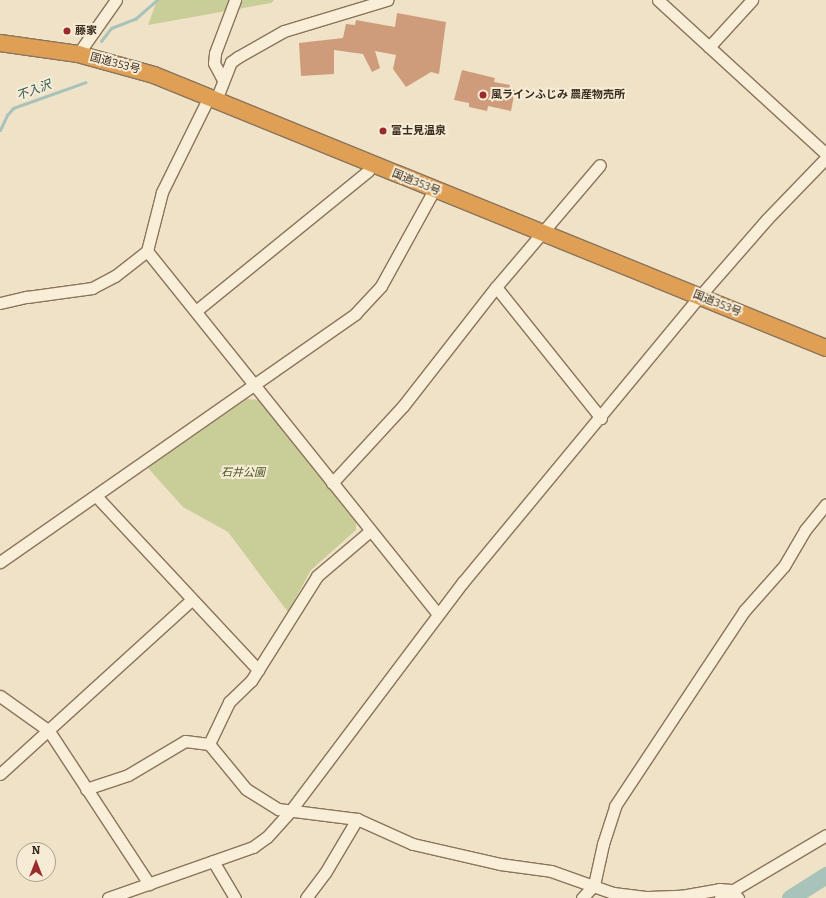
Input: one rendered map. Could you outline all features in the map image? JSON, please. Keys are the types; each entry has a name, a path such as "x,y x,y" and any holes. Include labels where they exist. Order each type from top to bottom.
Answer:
{"highway":[{"name":"国道353号","path":"0,43 78,54 154,75 372,165 826,348"}],"street":[{"path":"78,54 116,0"},
{"path":"223,80 214,63 215,53 235,0"},
{"path":"0,303 92,288 115,276 147,251 162,192 223,80 231,62 284,31 387,0"},
{"path":"658,0 826,154"},
{"path":"709,47 752,0"},
{"path":"108,898 253,847 267,837 291,810 438,614 700,297 767,219 826,158"},
{"path":"197,310 368,171 372,165"},
{"path":"332,483 403,406 496,287 600,165"},
{"path":"0,562 355,314 381,286 434,190"},
{"path":"147,251 197,310 370,531 438,614"},
{"path":"496,287 601,418"},
{"path":"96,496 191,600 258,670"},
{"path":"582,898 594,885 603,844 616,806 744,611 784,566 805,530 826,504"},
{"path":"208,744 229,702 251,681 317,576 370,531"},
{"path":"0,774 49,731 191,600"},
{"path":"0,696 49,731 149,884"},
{"path":"86,789 128,775 185,741 208,744 246,789 271,806 357,819 413,844 500,864 551,871 613,893 648,897 734,894"},
{"path":"306,898 325,873 357,819"},
{"path":"720,898 734,894 826,835"},
{"path":"213,862 235,898"}],"green space":[{"path":"157,0 274,0 271,3 148,25"},
{"name":"石井公園","path":"247,399 259,400 356,523 356,530 311,570 288,612 228,532 183,507 148,468"}],"building":[{"path":"397,13 446,22 439,74 431,72 406,87 393,69 396,55 375,51 380,68 372,72 363,54 334,50 334,74 301,76 299,43 343,38 346,24 355,25 356,20 395,27"},
{"path":"462,70 495,78 494,82 510,85 509,89 515,90 511,111 488,106 487,111 469,107 469,103 454,100"}],"waterway":[{"name":"不入沢","path":"101,41 111,28 135,19 157,0"},
{"name":"不入沢","path":"0,130 7,115 13,108 86,82"},
{"path":"790,898 826,875"}],"place":[{"name":"藤家","path":"67,31"},
{"name":"風ラインふじみ 農産物売所","path":"483,95"},
{"name":"富士見温泉","path":"383,131"}]}
